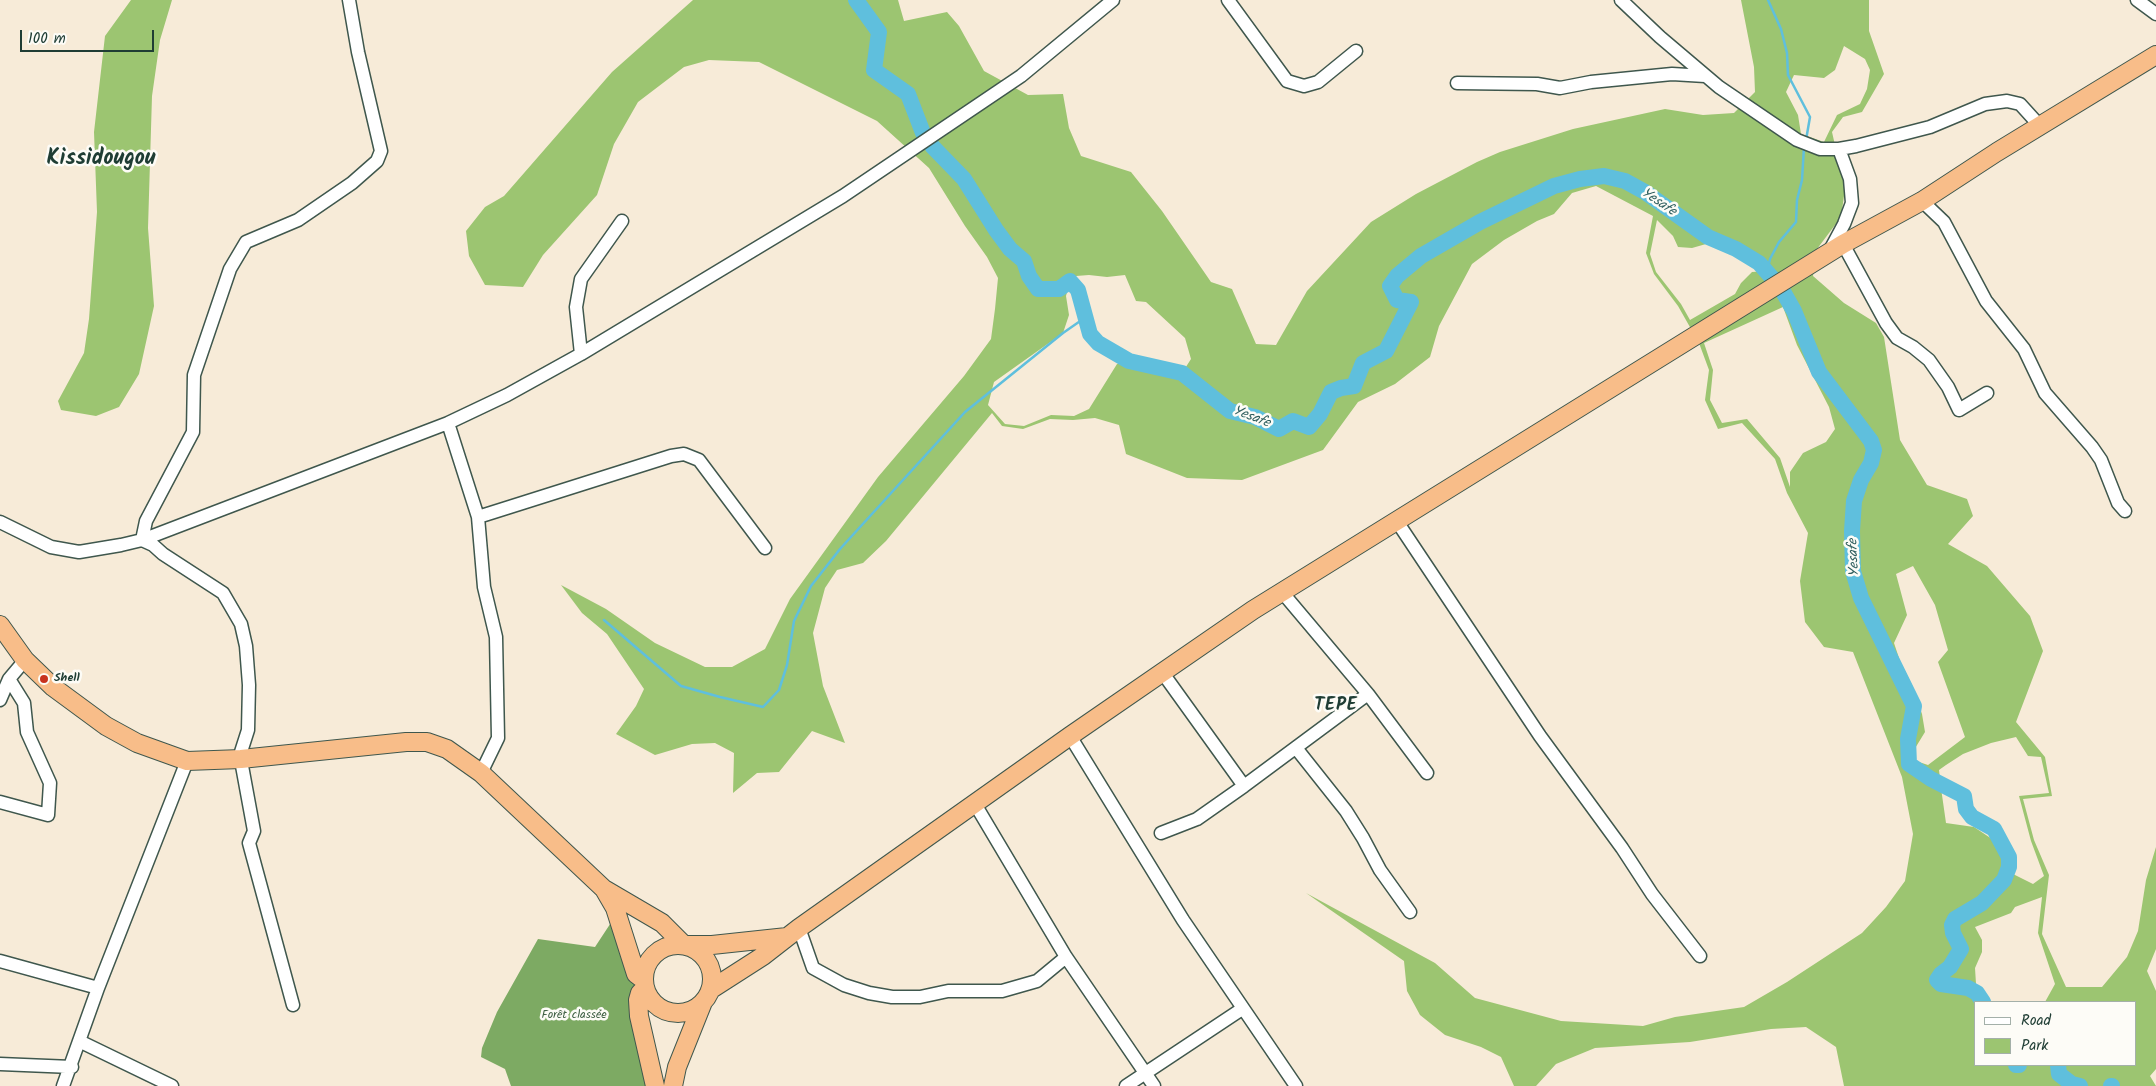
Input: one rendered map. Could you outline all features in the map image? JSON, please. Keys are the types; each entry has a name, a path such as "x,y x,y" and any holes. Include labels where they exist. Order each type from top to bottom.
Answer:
{"highway":[{"path":"604,889 615,908 636,974 656,1005 675,1012 695,1008 707,996 793,933 1070,736 1282,592 1843,244 1922,201 2156,55"},
{"path":"1,628 25,660 53,687 106,726 138,743 187,761 241,759 406,742 427,742 447,748 481,773 604,889 662,923 684,945 701,954 708,962 712,981 677,1067 673,1086"},
{"path":"655,1086 639,1016 638,1000 649,961 655,953 664,948 684,945 712,945 793,933"}],"street":[{"path":"142,540 146,520 193,432 194,374 230,269 246,242 298,220 352,183 377,161 381,151 358,52 349,0"},
{"path":"0,522 51,547 80,552 142,540 448,423 508,395 581,354 843,196 1021,76 1113,0"},
{"path":"1228,0 1287,81 1304,86 1318,82 1356,51"},
{"path":"1621,0 1705,76 1796,140 1820,149 1840,149 1930,127 1985,104 2007,101 2020,104 2040,126"},
{"path":"2137,0 2156,14"},
{"path":"1457,83 1537,84 1560,88 1591,82 1672,74 1705,76"},
{"path":"1827,255 1844,224 1852,204 1850,179 1840,149"},
{"path":"1922,201 1944,222 1986,301 2024,349 2045,393 2092,447 2100,460 2118,504 2125,512"},
{"path":"581,354 576,307 581,279 622,221"},
{"path":"1843,244 1886,323 1897,338 1913,347 1929,360 1948,387 1959,410 1987,393"},
{"path":"448,423 478,517 484,587 496,637 498,738 481,773"},
{"path":"478,517 671,456 684,454 699,460 765,548"},
{"path":"1396,520 1540,736 1622,848 1652,894 1700,956"},
{"path":"142,540 153,545 163,554 223,593 240,624 246,646 250,685 248,730 240,755 254,831 249,843 293,1005"},
{"path":"1282,592 1368,694 1427,773"},
{"path":"0,700 9,680 25,660"},
{"path":"1162,672 1244,786"},
{"path":"0,802 48,815 50,783 27,732 24,703 9,680"},
{"path":"1161,833 1197,819 1368,694"},
{"path":"1070,736 1183,920 1296,1086"},
{"path":"1296,748 1346,811 1380,870 1410,912"},
{"path":"64,1086 98,988 187,761"},
{"path":"975,804 1066,957 1154,1086"},
{"path":"793,933 813,968 844,985 869,993 892,997 920,997 948,991 1002,991 1037,981 1066,957"},
{"path":"0,961 98,988"},
{"path":"1126,1086 1242,1009"},
{"path":"79,1041 171,1086"},
{"path":"0,1064 72,1067"}],"green space":[{"path":"131,0 172,0 160,40 152,96 148,228 154,306 139,374 119,407 96,416 61,410 58,401 84,353 89,319 97,212 94,132 105,36"},
{"path":"693,0 898,0 904,21 947,12 959,26 984,71 1028,95 1063,94 1069,128 1081,156 1131,172 1162,211 1211,282 1232,289 1256,344 1276,345 1307,291 1371,222 1416,194 1477,162 1500,152 1573,129 1665,109 1703,115 1734,113 1755,92 1754,67 1741,0 1869,0 1869,31 1884,74 1862,112 1843,117 1832,132 1845,189 1841,217 1817,249 1813,276 1844,303 1876,323 1884,337 1900,440 1927,485 1967,499 1973,516 1948,544 1987,566 2030,616 2043,651 2016,722 2045,757 2052,796 2023,799 2034,840 2049,875 2042,934 2066,987 2102,987 2127,957 2138,931 2146,880 2156,847 2156,949 2147,971 2156,991 2156,1069 2150,1076 2156,1086 1844,1086 1836,1047 1806,1027 1771,1029 1690,1042 1595,1048 1556,1064 1536,1086 1514,1086 1501,1057 1481,1047 1445,1035 1420,1015 1407,991 1404,961 1306,893 1435,963 1475,998 1561,1021 1643,1026 1675,1017 1744,1007 1787,982 1862,933 1886,907 1905,881 1913,834 1902,777 1853,652 1824,647 1805,622 1800,581 1808,533 1787,493 1775,459 1742,423 1718,429 1705,400 1709,370 1699,343 1678,306 1654,274 1646,253 1653,216 1596,186 1572,193 1554,214 1537,221 1504,240 1472,264 1439,326 1430,357 1395,384 1358,402 1323,450 1242,480 1187,478 1126,454 1119,425 1095,418 1073,420 1050,419 1023,429 1002,426 992,413 886,541 863,563 837,570 825,588 813,633 823,686 845,743 812,731 779,772 757,773 733,793 734,753 715,743 692,744 655,755 616,734 636,706 644,689 607,634 582,613 561,585 606,609 655,643 705,667 732,667 765,649 790,599 878,477 964,376 991,339 998,278 987,257 965,226 929,168 877,121 759,62 709,60 684,67 638,102 614,144 597,195 543,255 523,287 485,285 469,256 466,231 485,207 504,196 612,72","holes":["1844,46 1865,59 1870,70 1867,89 1860,104 1837,115 1824,142 1801,134 1798,115 1786,92 1794,75 1824,78 1835,70","1657,220 1673,236 1678,247 1692,248 1706,244 1709,237 1736,249 1759,263 1766,271 1752,272 1741,283 1735,294 1690,320 1681,304 1656,272 1650,254","1125,275 1136,301 1146,302 1185,338 1191,359 1182,373 1129,361 1117,364 1089,409 1074,416 1051,415 1024,426 1005,424 988,405 994,382 1063,333 1069,315 1066,296 1070,281 1076,276 1107,277","1783,307 1797,345 1829,407 1835,429 1826,442 1803,453 1790,472 1790,487 1780,458 1747,419 1722,423 1710,400 1713,370 1704,343","1913,566 1935,605 1948,650 1938,662 1965,737 1928,765 1916,761 1914,750 1925,732 1922,714 1894,643 1907,615 1896,574","2016,737 2028,756 2041,757 2049,793 2019,796 2031,841 2044,876 2033,884 2003,869 2001,855 1992,839 1974,827 1946,823 1939,770 1963,754 1991,743","2042,897 2038,933 2055,984 2046,1001 2136,1001 2136,1066 1974,1066 1974,1001 1989,1001 1976,984 1975,968 1982,952 1982,940 1975,927 2011,913 2015,907"]},
{"name":"Forêt classée","path":"618,912 661,1086 511,1086 505,1069 481,1057 482,1048 497,1012 538,939 595,947"}],"waterway":[{"name":"Yesafe","path":"856,0 879,32 874,70 908,94 923,133"},
{"path":"1768,0 1781,29 1787,53 1788,75 1810,117 1806,140"},
{"name":"Yesafe","path":"932,146 964,179 996,230 1010,249 1024,261 1029,276 1038,289 1059,289 1070,281 1078,290 1090,334 1098,343 1129,361 1182,373 1230,411 1255,417 1279,429 1293,421 1309,427 1320,414 1331,392 1354,386 1363,363 1386,351 1411,302 1397,300 1390,286 1397,276 1421,256 1480,222 1554,186 1580,179 1604,176 1625,181 1645,192 1708,237 1736,249 1759,263 1781,288 1794,311 1819,372 1871,441 1874,450 1871,463 1861,480 1854,501 1852,531 1853,571 1861,598 1914,706 1908,739 1909,764 1931,779 1964,796 1966,809 1972,817 1994,829 2009,857 2009,867 2004,880 1982,903 1955,919 1952,925 1953,933 1961,949 1950,967 1937,980 1941,984 1968,988 1977,993 1982,1001"},
{"path":"1767,272 1770,259 1779,242 1796,222 1797,200 1802,180 1804,147"},
{"path":"604,620 681,686 763,707 779,690 787,665 794,621 811,586 840,549 965,412 1063,333 1086,317"},
{"name":"Yesafe","path":"2058,1066 2059,1074 2072,1084 2080,1086"}],"place":[{"name":"Shell","path":"44,679"}],"district":[{"name":"Kissidougou","path":"101,160"},
{"name":"TEPE","path":"1336,707"}]}
